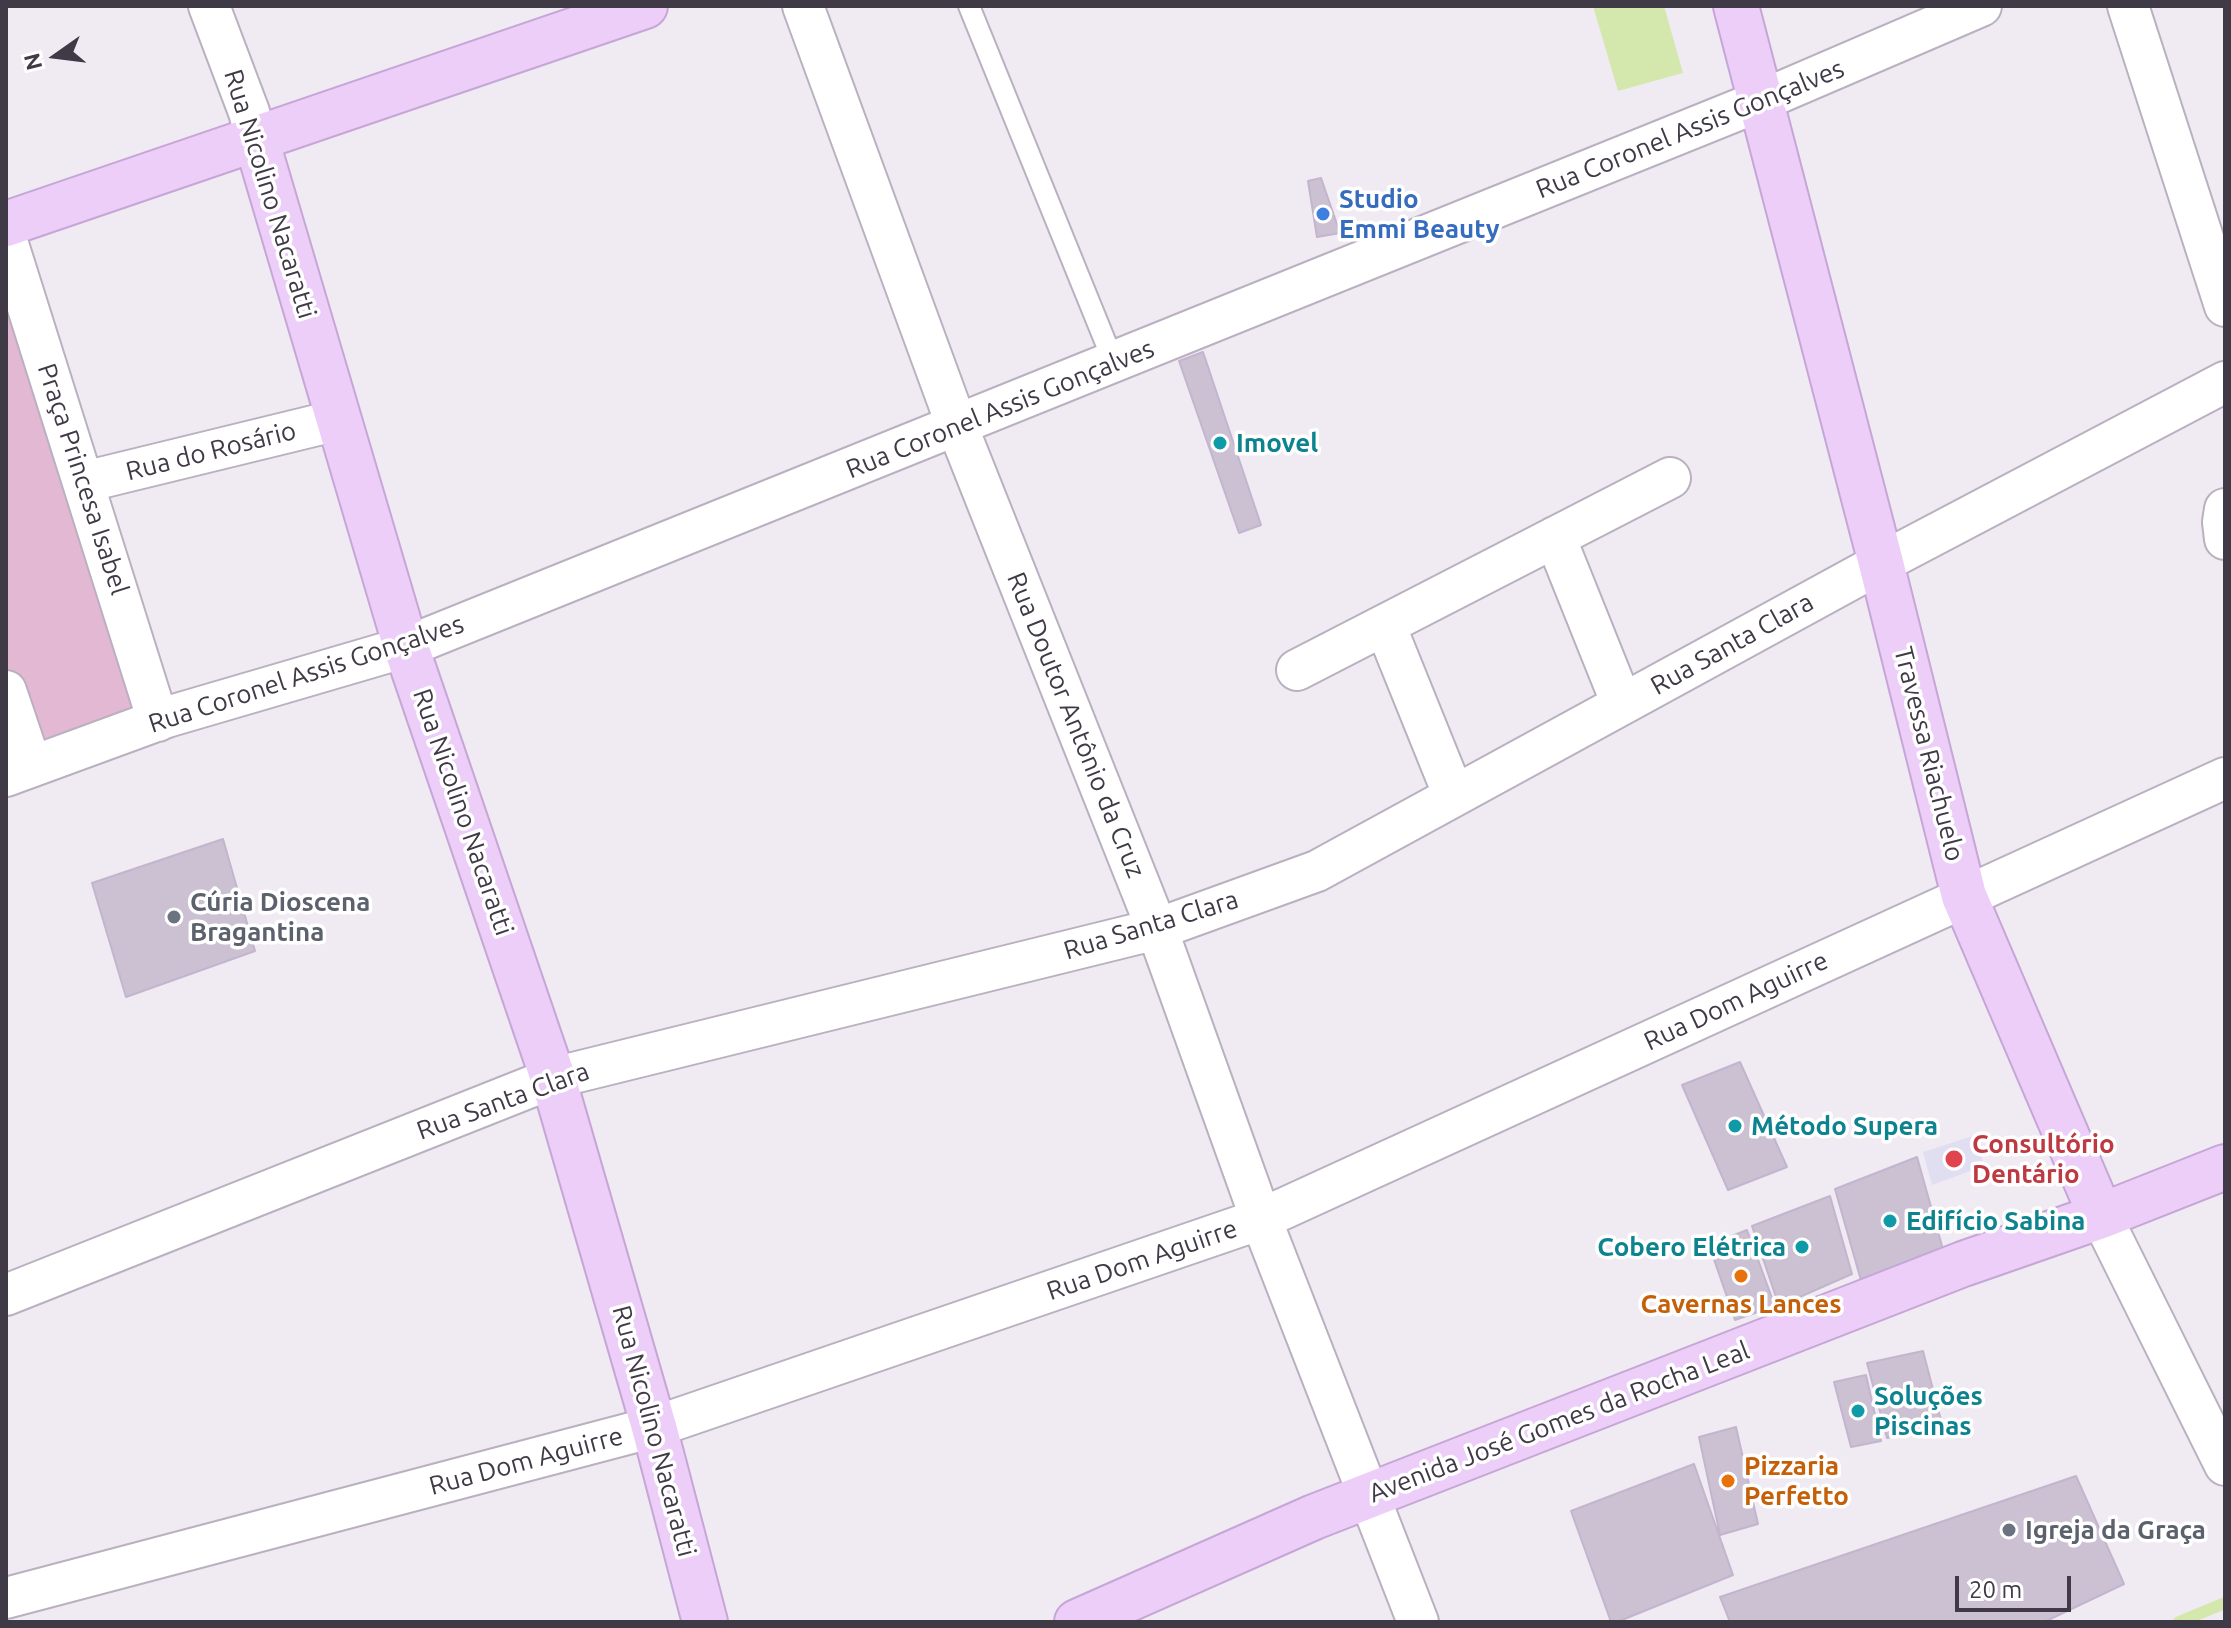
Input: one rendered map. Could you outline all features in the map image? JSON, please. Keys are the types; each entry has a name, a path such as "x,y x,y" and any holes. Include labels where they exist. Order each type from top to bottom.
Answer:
{"street":[{"name":"Rua Nicolino Nacaratti","path":"209,6 249,112 406,647 553,1078 654,1427 705,1622"},
{"path":"6,224 645,6"},
{"name":"Rua Doutor Antônio da Cruz","path":"803,6 957,426 1157,929 1261,1219 1418,1622"},
{"name":"Travessa Riachuelo","path":"1736,6 1964,896 2101,1216 2225,1465"},
{"name":"Rua Coronel Assis Gonçalves","path":"19,770 158,721 406,647 1760,101 1981,6"},
{"path":"2128,6 2225,306"},
{"name":"Praça Princesa Isabel","path":"6,238 158,721"},
{"name":"Rua Santa Clara","path":"6,1295 553,1078 1157,929 1317,871 1881,563 2225,382"},
{"name":"Rua do Rosário","path":"84,482 338,420"},
{"path":"1297,670 1670,478"},
{"path":"2225,509 2225,539"},
{"path":"1555,537 1622,704"},
{"path":"1385,625 1454,796"},
{"path":"6,691 19,770"},
{"name":"Rua Dom Aguirre","path":"6,1598 654,1427 1261,1219 2225,778"},
{"name":"Avenida José Gomes da Rocha Leal","path":"1077,1622 1314,1517 1963,1264 2101,1216 2225,1167"}],"lane":[{"path":"969,6 1114,363"}],"shaded area":[{"path":"1593,6 1664,6 1683,73 1618,91"},
{"path":"6,263 142,714 34,751 6,669"},
{"name":"Consultório Dentário","path":"1976,1135 1984,1166 1932,1185 1923,1152"}],"building":[{"path":"1321,178 1340,233 1317,237 1308,181"},
{"name":"Imovel","path":"1203,352 1261,525 1239,533 1179,361"},
{"name":"Cúria Dioscena Bragantina","path":"223,839 255,951 126,997 92,883"},
{"name":"Método Supera","path":"1740,1062 1787,1167 1728,1190 1682,1085"},
{"name":"Edifício Sabina","path":"1917,1157 1944,1253 1862,1284 1835,1189"},
{"name":"Cobero Elétrica","path":"1830,1196 1852,1274 1779,1306 1752,1226"},
{"name":"Cavernas Lances","path":"1747,1230 1775,1306 1735,1320 1709,1245"},
{"path":"1923,1351 1942,1424 1887,1438 1867,1363"},
{"name":"Soluções Piscinas","path":"1866,1375 1881,1441 1851,1447 1834,1382"},
{"name":"Pizzaria Perfetto","path":"1736,1427 1758,1524 1720,1535 1699,1437"},
{"path":"1694,1464 1733,1575 1611,1622 1571,1511"},
{"name":"Igreja da Graça","path":"2076,1476 2124,1584 2044,1622 1730,1622 1720,1597"}],"waterway":[{"path":"2179,1622 2225,1603"}],"place":[{"name":"Studio Emmi Beauty","path":"1323,214"},
{"name":"Imovel","path":"1220,443"},
{"name":"Cúria Dioscena Bragantina","path":"174,917"},
{"name":"Método Supera","path":"1735,1126"},
{"name":"Consultório Dentário","path":"1954,1159"},
{"name":"Edifício Sabina","path":"1890,1221"},
{"name":"Cobero Elétrica","path":"1802,1247"},
{"name":"Cavernas Lances","path":"1741,1276"},
{"name":"Soluções Piscinas","path":"1858,1411"},
{"name":"Pizzaria Perfetto","path":"1728,1481"},
{"name":"Igreja da Graça","path":"2009,1530"}]}
